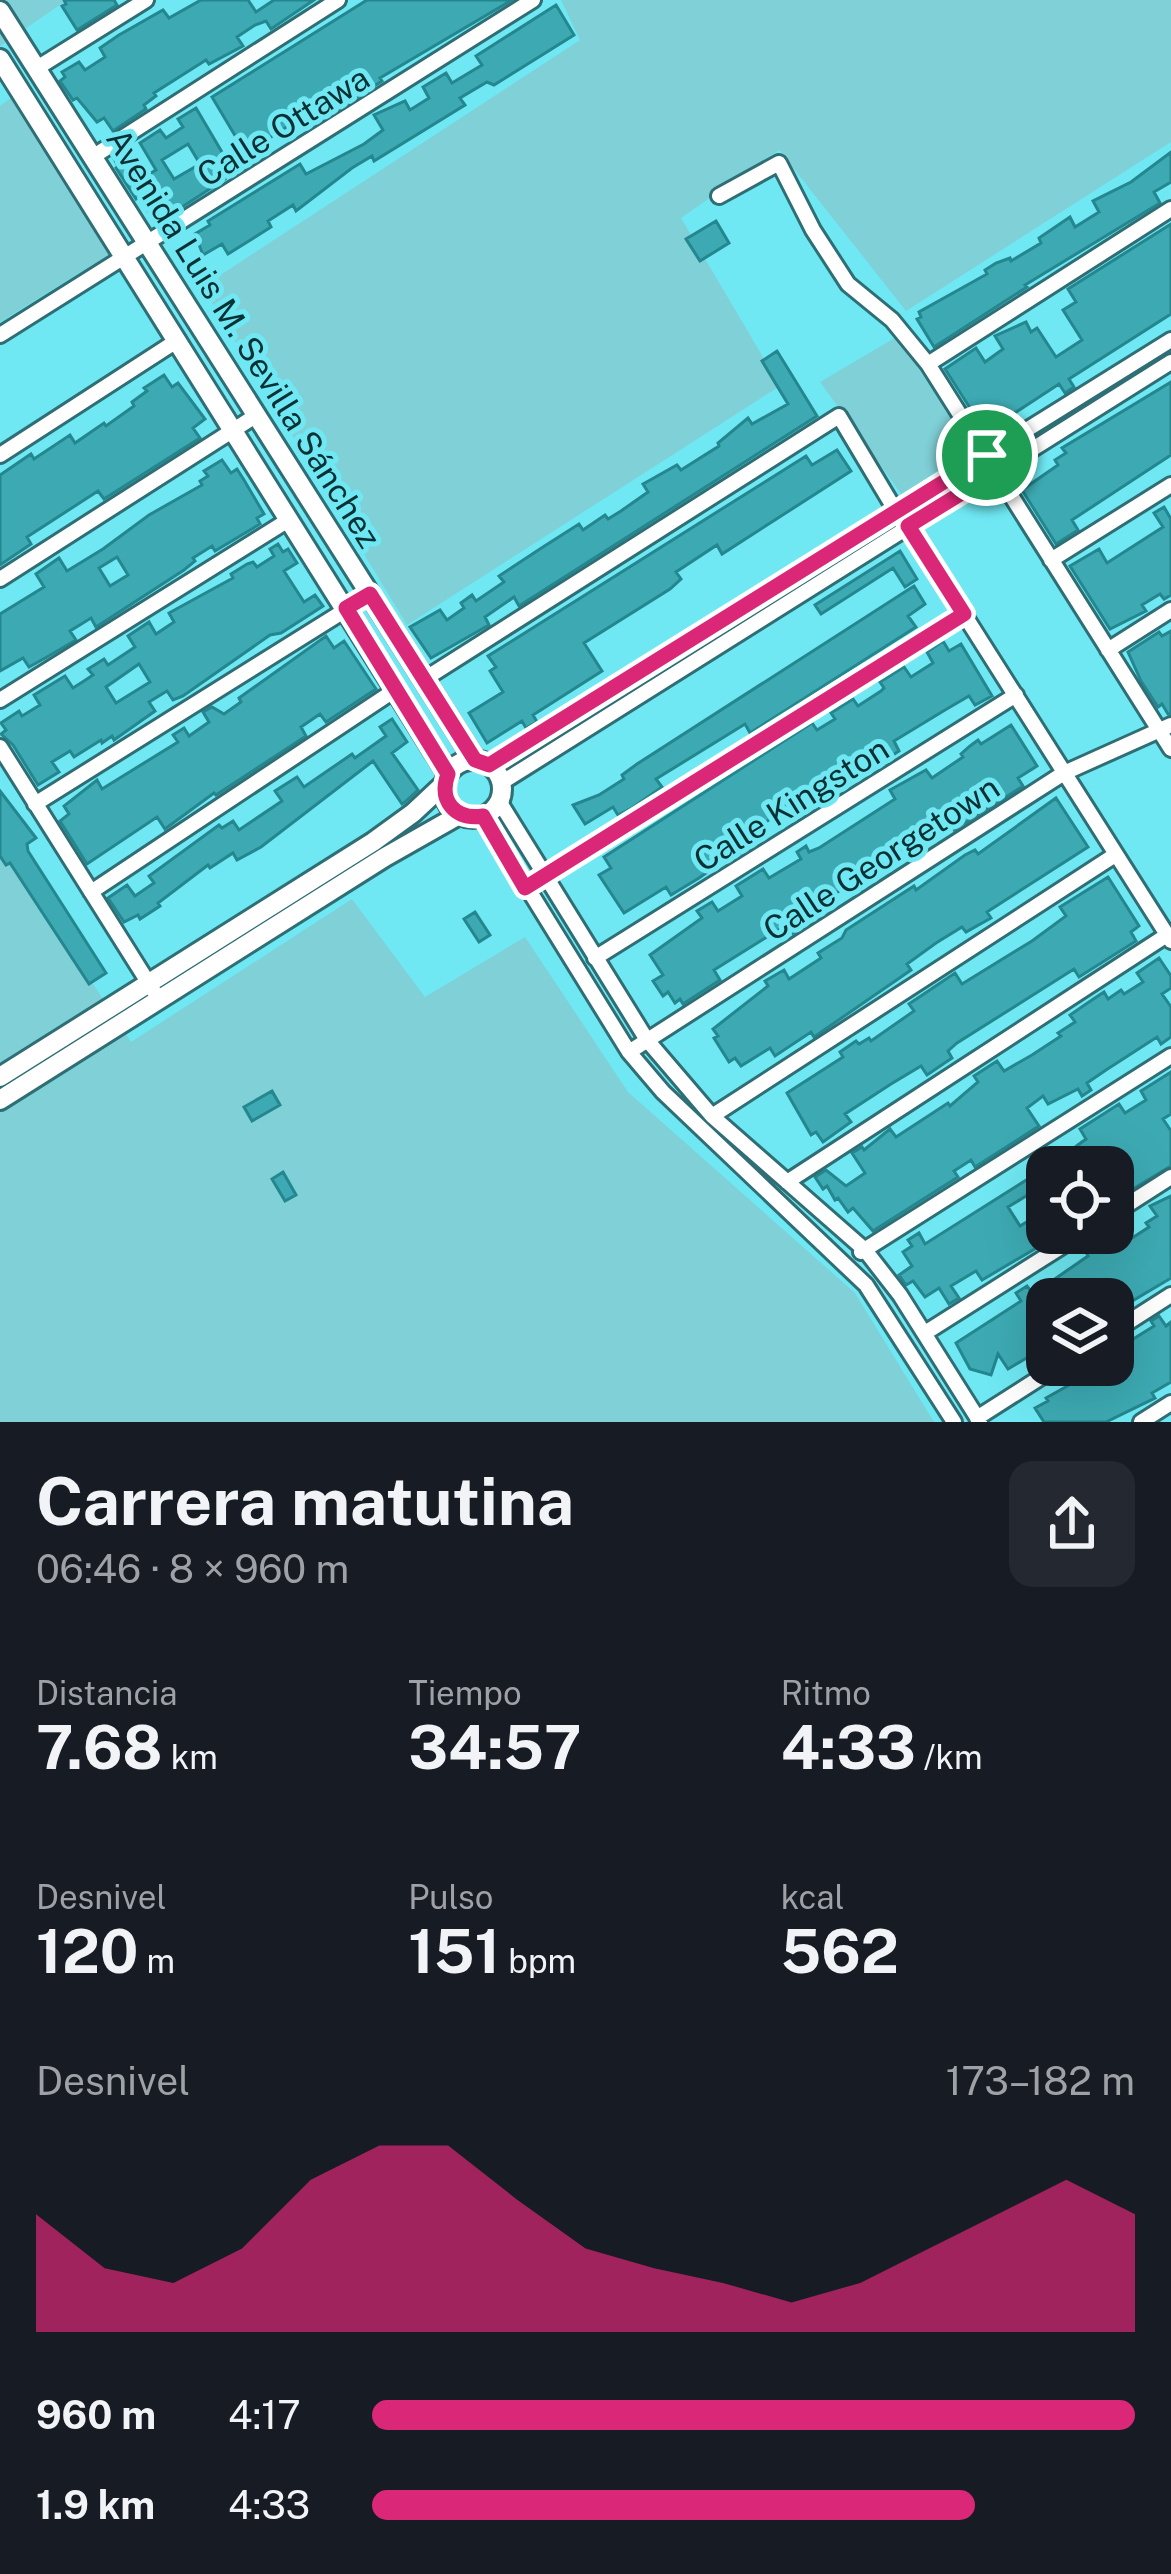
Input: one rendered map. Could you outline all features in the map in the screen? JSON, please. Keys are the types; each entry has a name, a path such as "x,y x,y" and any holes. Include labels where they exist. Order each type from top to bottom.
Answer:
{"street":[{"path":"37,68 146,0"},
{"path":"94,156 338,0"},
{"name":"Calle Ottawa","path":"0,335 533,0"},
{"name":"Avenida Luis M. Sevilla Sánchez","path":"0,10 423,680 482,762"},
{"name":"Avenida Luis M. Sevilla Sánchez","path":"0,59 8,87 126,257 346,608 446,779"},
{"path":"719,196 779,163 813,230 848,284 892,320 928,364 1108,650 1166,729 1171,749"},
{"path":"928,364 1171,209"},
{"path":"0,454 178,340"},
{"path":"391,842 455,766 482,762 897,513 1171,340"},
{"path":"483,816 500,792 908,526 1171,362"},
{"path":"0,579 257,415"},
{"path":"423,680 839,416 897,513"},
{"path":"1051,560 1171,484"},
{"path":"0,700 290,519"},
{"path":"788,1182 1169,938 908,526"},
{"path":"35,804 370,594"},
{"path":"1108,650 1171,610"},
{"path":"525,888 964,614"},
{"path":"91,892 395,690"},
{"name":"Calle Kingston","path":"595,958 1016,695"},
{"name":"Calle Georgetown","path":"629,1052 1064,773 1166,729"},
{"path":"0,747 153,991"},
{"path":"482,762 545,877 647,1040 712,1116 865,1250 925,1333 979,1420 1029,1386"},
{"path":"446,779 450,807 459,815"},
{"path":"0,1077 153,991 391,842 459,815 483,816"},
{"path":"483,816 629,1052 711,1139 845,1262 880,1306 954,1422"},
{"path":"712,1116 1115,855"},
{"path":"0,1100 153,991"},
{"path":"845,1262 1171,1056"},
{"path":"1134,1201 1171,1177"},
{"path":"925,1333 1050,1254"},
{"path":"1134,1319 1171,1295"},
{"path":"1141,1422 1171,1403"}],"shaded area":[{"path":"0,0 67,0 0,46"},
{"path":"561,0 1171,0 1171,142 906,311 779,150 681,218 780,386 407,625 202,287 580,40"},
{"path":"11,98 110,254 0,322 0,106"},
{"path":"898,336 970,449 902,495 820,382"},
{"path":"0,841 131,1042 352,899 425,997 525,937 628,1092 855,1293 934,1422 0,1422"}],"building":[{"path":"64,0 114,0 117,5 77,30 62,6"},
{"path":"201,0 248,0 256,12 274,0 314,0 271,29 266,21 255,25 237,37 243,46 209,64 206,60 154,93 146,109 113,131 104,118 97,122 77,98 73,100 60,81 65,77 62,72 79,62 85,70 105,57 100,48 119,35 163,10 169,18"},
{"path":"367,0 512,0 380,78 382,81 316,123 302,128 298,121 278,132 267,140 270,146 249,159 212,97"},
{"path":"556,5 574,35 494,85 487,82 460,98 465,105 374,161 372,156 352,168 296,211 293,205 268,221 271,227 228,254 222,244 203,255 195,234 210,225 208,221 300,164 306,174 364,144 383,130 374,115 405,101 410,110 429,98 423,87 446,73 452,83 482,65 476,56"},
{"path":"196,108 229,164 219,170 225,179 156,224 113,157 121,152 139,180 156,170 140,143 160,130 166,138 183,127 178,119","holes":["188,144 200,164 174,179 162,160"]},
{"path":"1171,152 1171,182 1154,192 1160,203 934,347 917,319 919,312 987,274 985,270 996,263 1011,261 1041,243 1039,238 1070,217 1075,227 1099,212 1093,201 1131,182"},
{"path":"716,221 729,243 700,261 686,239"},
{"path":"1171,224 1171,314 1069,379 1074,387 1065,393 1059,384 1004,420 998,410 979,422 945,369 976,348 985,362 1003,349 995,336 1026,322 1031,332 1037,328 1056,357 1082,340 1063,310 1076,302 1068,289"},
{"path":"777,351 817,416 519,606 514,597 485,617 489,625 431,658 410,627 440,610 447,620 472,595 476,601 504,582 499,576 579,524 583,530 605,515 608,519 648,492 643,484 677,465 681,470 719,446 748,418 752,424 788,404 762,361"},
{"path":"164,375 172,387 178,383 205,419 193,428 200,438 104,499 98,491 27,537 31,544 0,565 0,475 70,435 75,443 106,426"},
{"path":"1171,382 1171,455 1072,520 1078,530 1056,544 1022,490 1058,465 1055,460 1066,453 1062,448"},
{"path":"837,450 851,471 722,554 717,545 676,572 681,579 670,589 584,643 602,671 533,715 537,722 526,728 522,721 487,743 469,713 503,692 490,671 496,667 488,656 806,456 812,465"},
{"path":"222,460 231,473 237,469 264,514 257,518 260,524 215,551 212,546 184,570 96,627 91,618 70,631 76,640 47,657 29,667 23,658 0,671 0,614 44,587 36,574 59,558 67,571 103,549 202,485 200,481 208,476 204,471","holes":["117,557 128,575 110,586 99,568"]},
{"path":"1164,507 1171,519 1171,595 1164,599 1160,594 1142,605 1146,611 1110,629 1070,566 1099,549 1107,563 1163,527 1154,513"},
{"path":"278,544 283,552 288,549 297,563 284,571 304,602 315,595 323,606 270,635 183,696 173,700 167,691 149,702 155,711 114,740 112,736 74,757 70,751 52,762 59,772 38,785 1,734 6,730 1,723 40,705 34,695 65,676 73,688 84,681 93,675 88,669 104,659 108,665 135,647 128,636 149,622 156,634 174,622 169,613 233,578 231,574 247,564 253,562 257,567 274,556 270,549","holes":["139,664 150,682 116,703 106,687"]},
{"path":"900,551 917,579 905,587 893,568 821,614 815,605"},
{"path":"914,586 925,604 908,616 916,627 750,733 745,724 656,779 662,787 632,808 618,815 613,807 585,824 573,805 624,779 622,775 637,764"},
{"path":"1171,631 1168,714 1141,681 1128,652 1159,632 1162,636"},
{"path":"326,636 334,648 344,641 376,689 326,722 320,714 301,727 306,736 165,829 157,817 87,864 60,821 69,814 64,806 97,780 102,789 178,742 173,735 184,728 189,736 209,722 203,712 212,707 224,714"},
{"path":"943,641 949,651 961,644 992,696 975,705 969,696 945,710 894,741 899,751 870,770 832,793 827,785 754,829 760,839 740,853 735,843 714,855 719,864 699,878 671,895 666,887 624,913 599,875 611,868 604,857 812,723 817,730 835,719 831,713 853,699 858,706 884,688 880,682 904,667 911,677 933,663 927,652"},
{"path":"392,719 407,742 392,753 418,790 405,802 373,761 261,847 237,860 233,853 208,865 160,906 140,919 138,915 124,922 108,898 127,885 135,896 154,883 149,876 219,825 222,828 233,821 239,830 282,801 275,791 297,777 304,787 352,754 355,758 386,736 380,727"},
{"path":"1011,725 1037,766 1018,778 1023,786 954,830 949,822 796,918 802,927 793,933 788,924 714,970 720,980 683,1004 680,999 675,1003 668,992 663,996 653,981 663,975 650,955 702,918 697,911 712,902 718,911 742,896 736,886 763,869 769,878 801,859 797,852 806,846 809,852 819,848 895,799 890,790 926,770 932,778 978,740 981,744"},
{"path":"0,791 36,838 27,844 28,851 106,973 89,984 10,863 6,865 0,856"},
{"path":"1056,798 1088,847 987,912 991,918 966,932 962,927 936,943 907,964 911,970 814,1037 811,1032 775,1056 770,1048 741,1066 735,1058 729,1062 713,1029 768,986 765,981 784,970 789,979 821,958 818,953 842,938 846,930 965,855 975,850 978,854"},
{"path":"1108,877 1139,926 1131,932 1136,941 1079,977 1074,969 957,1043 948,1051 952,1058 927,1075 921,1066 891,1084 845,1114 851,1122 823,1142 816,1132 811,1135 787,1093 843,1057 840,1052 856,1041 871,1041 914,1011 909,1004 955,973 962,984 1032,941 1066,916 1060,907"},
{"path":"475,912 490,935 479,942 464,919"},
{"path":"1159,958 1171,976 1171,988 1162,994 1171,1007 1171,1037 1161,1044 1157,1037 1106,1070 1087,1083 1091,1090 1082,1096 1078,1089 1048,1104 1043,1096 1027,1108 1039,1126 975,1167 971,1160 954,1171 958,1177 873,1231 815,1177 826,1170 846,1186 865,1173 852,1153 864,1150 890,1129 896,1137 950,1106 978,1082 974,1076 997,1061 1004,1071 1032,1055 1075,1022 1070,1015 1104,992 1108,999 1143,982 1137,973"},
{"path":"1171,1072 1171,1114 1163,1119 1171,1131 1171,1166 1134,1188 1134,1146 1076,1146 1086,1139 1080,1129 1119,1104 1125,1113 1146,1100 1141,1091"},
{"path":"272,1091 280,1105 252,1121 244,1107"},
{"path":"283,1172 296,1195 285,1201 272,1179"},
{"path":"1026,1180 1026,1196 1008,1207 1020,1226 1026,1222 1026,1254 982,1280 976,1271 951,1286 959,1298 949,1304 939,1288 925,1297 913,1281 906,1285 899,1275 912,1266 903,1252 912,1246 908,1240 919,1233 925,1244"},
{"path":"1171,1196 1171,1278 1134,1300 1134,1278 1056,1278 1087,1254 1134,1254 1134,1237 1157,1216 1150,1206"},
{"path":"1026,1287 1026,1358 1008,1369 998,1354 991,1375 970,1369 956,1343 1021,1301 1016,1293"},
{"path":"1159,1316 1166,1326 1171,1322 1171,1382 1152,1393 1155,1398 1106,1422 1044,1422 1035,1408 1067,1386 1134,1386 1134,1338 1154,1326 1151,1321"}],"route":[{"path":"987,455 996,472 908,526 964,614 525,888 483,816 459,815 450,807 444,784 448,774 346,608 370,594 475,760 489,765 987,455"}]}
